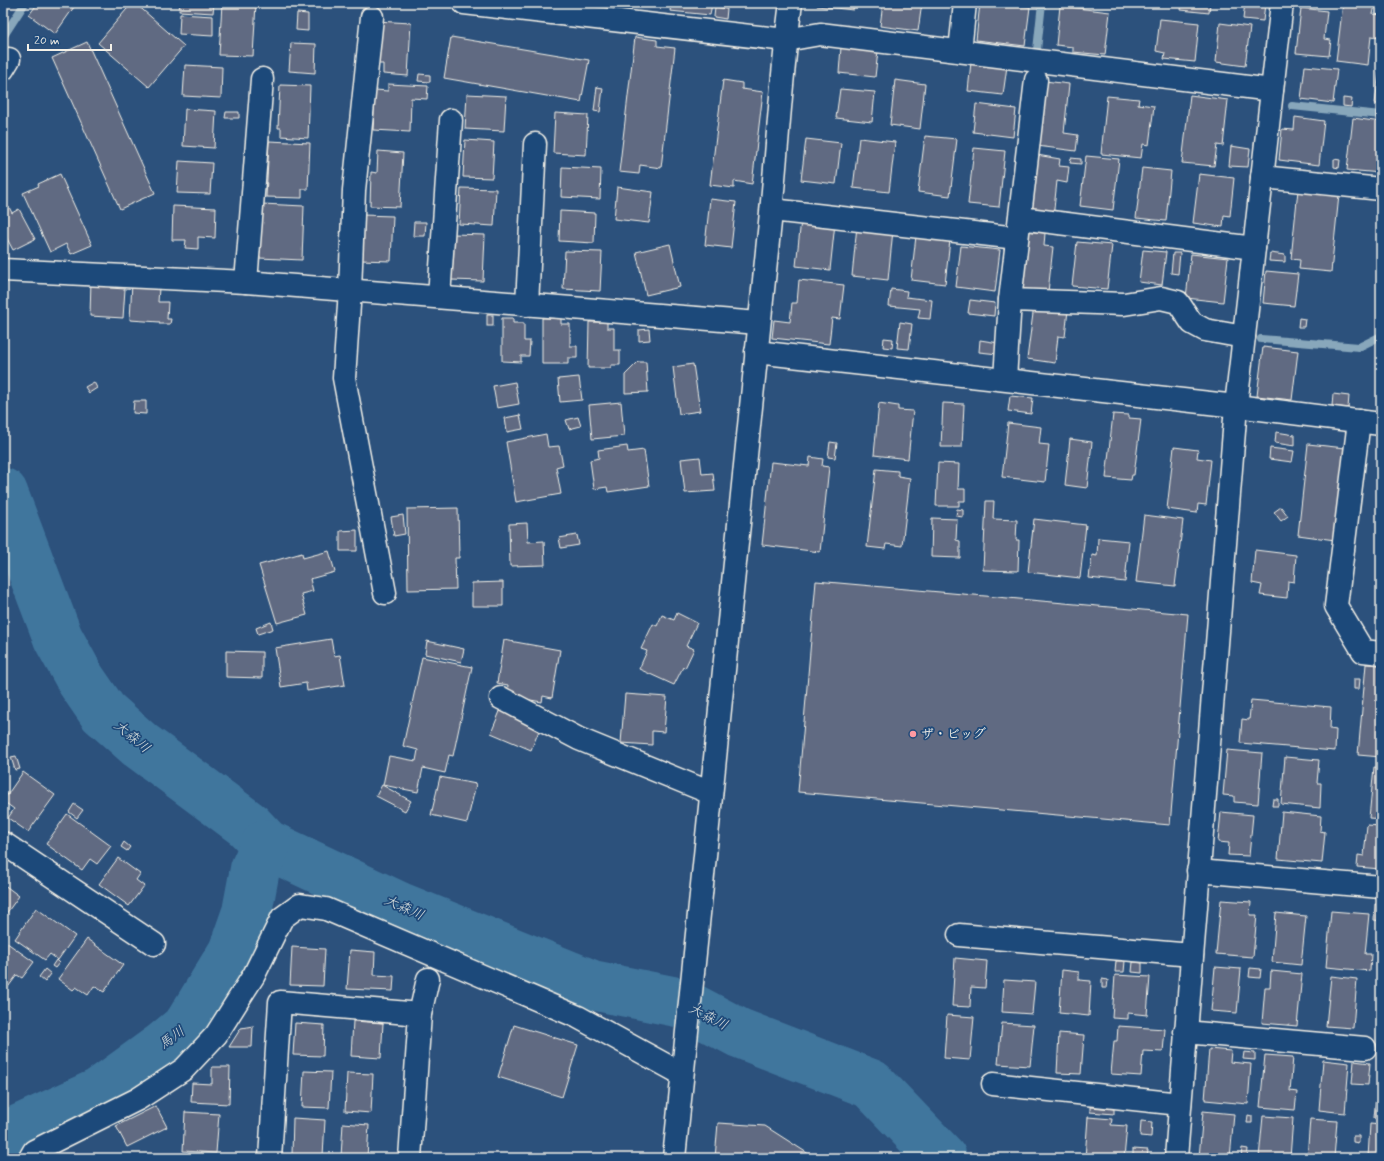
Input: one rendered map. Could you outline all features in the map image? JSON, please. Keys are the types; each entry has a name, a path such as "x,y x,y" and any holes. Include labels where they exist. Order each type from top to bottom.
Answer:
{"street":[{"path":"464,3 786,40 820,34 1272,90"},
{"path":"674,1158 756,352 772,210 786,40 791,3"},
{"path":"960,51 965,3"},
{"path":"1176,1158 1236,406 1282,3"},
{"path":"372,17 354,190 350,290 344,378 385,593"},
{"path":"246,282 262,79"},
{"path":"1006,379 1010,300 1036,80"},
{"path":"439,297 451,120"},
{"path":"527,305 535,144"},
{"path":"1262,177 1381,189"},
{"path":"772,210 1018,228 1254,248"},
{"path":"3,270 246,282 759,323"},
{"path":"1010,300 1124,304 1161,298 1178,302 1192,323 1205,330 1244,337"},
{"path":"756,352 1006,379 1381,424"},
{"path":"1359,421 1336,606 1363,651 1381,653"},
{"path":"500,698 579,740 711,793"},
{"path":"3,843 154,944"},
{"path":"1198,871 1381,887"},
{"path":"30,1158 34,1151 138,1099 184,1069 216,1035 254,976 282,918 300,905 326,909 578,1017 682,1074"},
{"path":"959,935 1192,954"},
{"path":"410,1158 420,1014 428,979"},
{"path":"270,1158 280,1002 420,1014"},
{"path":"1186,1032 1365,1048"},
{"path":"993,1084 1180,1104"}],"building":[{"path":"38,3 69,3 74,7 55,34 29,15"},
{"path":"132,3 135,3 184,46 149,87 98,43"},
{"path":"180,3 214,3 213,13 179,11"},
{"path":"222,3 256,3 253,56 219,55"},
{"path":"671,3 712,3 710,15 670,11"},
{"path":"817,3 854,3 853,10 817,6"},
{"path":"883,3 922,3 918,31 880,26"},
{"path":"980,3 996,3 1030,7 1025,46 976,40"},
{"path":"1182,3 1210,3 1209,13 1181,10"},
{"path":"1245,3 1265,4 1263,21 1243,19"},
{"path":"1343,3 1375,6 1373,14 1381,15 1381,37 1371,36 1368,65 1336,61"},
{"path":"1060,6 1110,12 1105,55 1073,52 1073,47 1056,45"},
{"path":"715,7 727,9 726,19 714,17"},
{"path":"1301,8 1327,11 1324,39 1331,40 1329,56 1296,53"},
{"path":"297,13 308,14 308,31 296,30"},
{"path":"180,14 213,16 213,36 179,34"},
{"path":"1160,19 1199,23 1195,62 1164,59 1165,53 1156,51"},
{"path":"376,21 411,23 408,76 383,74 383,64 374,64"},
{"path":"1220,23 1250,27 1245,66 1216,62"},
{"path":"451,37 589,60 581,102 444,78"},
{"path":"635,37 657,40 657,46 675,48 661,168 640,165 639,174 619,172"},
{"path":"87,42 155,193 120,209 52,58"},
{"path":"291,43 316,44 315,73 289,71"},
{"path":"841,47 878,51 875,77 839,73"},
{"path":"971,62 1007,66 1003,95 968,91"},
{"path":"185,65 222,67 221,98 183,96"},
{"path":"1305,66 1337,69 1333,103 1301,99"},
{"path":"1379,71 1381,72 1381,104 1375,104"},
{"path":"419,74 430,75 430,82 418,81"},
{"path":"723,80 742,83 742,89 763,92 752,184 734,181 734,188 710,185"},
{"path":"895,80 925,84 920,129 890,125"},
{"path":"1045,81 1069,84 1064,133 1078,135 1076,151 1037,146"},
{"path":"388,84 428,86 427,99 411,98 410,132 373,130 375,90 388,91"},
{"path":"280,85 310,86 308,138 281,136 281,128 278,128"},
{"path":"597,87 603,88 600,112 594,111"},
{"path":"840,89 875,92 872,122 836,118"},
{"path":"467,94 506,96 504,131 465,129"},
{"path":"1190,95 1228,100 1223,146 1217,145 1214,166 1182,163"},
{"path":"1107,96 1139,99 1138,104 1154,106 1149,145 1143,144 1141,158 1101,154"},
{"path":"1343,98 1352,99 1351,107 1343,106"},
{"path":"976,104 1016,109 1013,137 973,132"},
{"path":"185,109 216,111 214,148 183,146"},
{"path":"226,112 239,112 239,118 225,118"},
{"path":"555,113 588,115 586,155 553,153"},
{"path":"1295,117 1324,121 1319,165 1279,160 1282,129 1294,130"},
{"path":"1353,118 1381,122 1381,173 1347,170"},
{"path":"925,136 957,139 950,196 918,192"},
{"path":"859,138 895,142 889,192 853,188"},
{"path":"806,139 841,143 836,184 801,180"},
{"path":"465,140 494,142 492,178 463,177"},
{"path":"269,141 310,143 308,189 302,189 302,198 266,197"},
{"path":"1231,146 1250,149 1248,167 1229,166"},
{"path":"974,148 1005,151 999,207 968,204"},
{"path":"378,151 403,153 400,207 370,206 371,172 377,173"},
{"path":"1037,155 1060,159 1059,166 1069,167 1067,183 1057,181 1053,218 1028,216"},
{"path":"1086,156 1119,159 1113,210 1080,206"},
{"path":"1071,158 1081,159 1081,164 1070,163"},
{"path":"1334,159 1340,160 1339,168 1334,167"},
{"path":"179,161 212,163 210,194 177,193"},
{"path":"562,167 601,169 600,199 561,197"},
{"path":"1142,168 1171,171 1166,221 1136,218"},
{"path":"60,174 92,245 71,254 66,244 50,252 23,193"},
{"path":"1199,174 1234,178 1230,216 1224,215 1223,227 1193,223"},
{"path":"617,187 653,192 649,223 614,219"},
{"path":"461,188 496,189 494,226 459,224"},
{"path":"1298,190 1339,195 1331,272 1299,269 1300,260 1291,259"},
{"path":"710,199 736,202 731,248 705,245"},
{"path":"262,204 304,206 302,260 259,258"},
{"path":"173,206 216,208 215,238 198,237 198,249 185,248 186,240 172,240"},
{"path":"9,207 12,213 19,209 35,239 13,250 3,231 3,211"},
{"path":"560,211 595,213 594,243 559,241"},
{"path":"362,215 393,216 391,261 360,260"},
{"path":"801,220 835,223 830,270 796,266"},
{"path":"414,222 426,222 425,236 413,236"},
{"path":"857,226 893,230 888,280 852,276"},
{"path":"1026,231 1045,233 1044,246 1053,247 1048,292 1019,289"},
{"path":"453,234 485,235 483,281 451,280"},
{"path":"916,236 950,240 945,284 911,280"},
{"path":"1077,242 1112,245 1107,289 1072,286"},
{"path":"670,244 680,287 646,295 636,252"},
{"path":"961,246 1000,250 995,292 956,287"},
{"path":"1143,250 1166,252 1162,285 1139,282"},
{"path":"565,251 602,252 600,291 563,289"},
{"path":"1173,253 1180,253 1178,274 1171,273"},
{"path":"1270,253 1285,255 1285,262 1269,261"},
{"path":"1191,254 1228,258 1223,302 1186,298"},
{"path":"1266,271 1298,274 1294,306 1263,303"},
{"path":"91,279 110,280 110,288 125,289 123,318 90,316"},
{"path":"799,280 844,285 840,319 832,318 829,344 772,338 774,320 790,322 792,303 797,303"},
{"path":"132,282 159,288 158,302 168,302 167,319 171,319 170,324 130,320"},
{"path":"891,289 907,291 906,297 932,300 930,319 918,318 920,309 889,306"},
{"path":"970,300 995,303 994,316 968,313"},
{"path":"1034,306 1068,310 1065,337 1058,336 1055,363 1027,359"},
{"path":"487,315 493,315 493,326 487,326"},
{"path":"502,318 513,318 513,323 524,323 524,341 530,341 529,356 521,356 521,362 502,361"},
{"path":"542,318 561,318 561,324 570,324 570,346 577,346 577,358 568,358 568,364 542,364"},
{"path":"1299,318 1305,319 1304,327 1298,327"},
{"path":"589,322 607,322 607,328 614,328 614,350 620,350 620,365 611,365 611,368 588,368"},
{"path":"900,322 912,324 909,349 897,348"},
{"path":"649,329 650,340 639,341 639,330"},
{"path":"884,338 893,339 892,348 883,347"},
{"path":"980,340 999,343 998,354 979,352"},
{"path":"1263,347 1298,351 1292,400 1257,396"},
{"path":"638,362 646,362 648,392 625,393 625,375"},
{"path":"693,364 700,411 679,414 673,367"},
{"path":"579,377 582,400 560,402 558,379"},
{"path":"94,382 97,388 89,393 85,387"},
{"path":"515,382 519,404 497,408 493,386"},
{"path":"1333,394 1349,396 1348,408 1332,406"},
{"path":"1010,396 1033,398 1031,414 1008,411"},
{"path":"134,401 146,401 146,414 133,413"},
{"path":"621,402 624,436 592,439 589,405"},
{"path":"879,403 898,406 898,410 913,411 908,459 874,455"},
{"path":"943,403 964,404 962,447 941,447"},
{"path":"1113,414 1129,415 1129,418 1141,419 1134,475 1132,475 1131,480 1106,478"},
{"path":"520,415 523,429 507,432 505,418"},
{"path":"578,417 581,426 569,429 566,420"},
{"path":"1008,423 1041,427 1039,444 1049,445 1045,482 1002,477"},
{"path":"1276,432 1295,435 1295,446 1275,443"},
{"path":"546,434 548,447 559,446 563,465 556,467 561,494 516,502 506,442"},
{"path":"1070,439 1092,442 1087,488 1065,485"},
{"path":"830,442 837,443 835,458 828,457"},
{"path":"1308,444 1345,448 1335,540 1298,535"},
{"path":"627,446 628,452 644,450 649,486 608,492 607,487 594,489 590,460 599,458 598,450"},
{"path":"1174,447 1198,450 1197,458 1211,460 1206,505 1198,504 1197,513 1167,509"},
{"path":"1270,448 1294,451 1292,462 1269,459"},
{"path":"700,457 702,474 713,473 715,491 685,493 681,459"},
{"path":"810,457 823,459 822,466 829,467 820,552 762,545 771,462 809,466"},
{"path":"938,463 959,464 958,489 965,489 965,501 959,501 959,506 936,506"},
{"path":"876,469 898,471 898,476 910,478 902,546 886,544 885,549 867,547"},
{"path":"986,501 994,501 993,519 1017,520 1016,540 1019,540 1018,571 983,570"},
{"path":"1281,507 1288,516 1281,521 1274,512"},
{"path":"458,508 459,558 455,558 456,589 408,590 407,509"},
{"path":"957,509 963,510 963,517 956,516"},
{"path":"403,515 405,534 394,536 391,517"},
{"path":"1144,515 1183,520 1175,586 1136,582"},
{"path":"932,518 957,519 956,540 960,541 960,558 931,557"},
{"path":"1034,519 1086,525 1080,578 1028,572"},
{"path":"527,523 528,542 544,541 545,565 510,566 509,524"},
{"path":"357,530 357,551 340,551 340,531"},
{"path":"577,535 579,545 561,548 559,538"},
{"path":"1098,538 1129,541 1125,582 1089,578 1092,555 1097,556"},
{"path":"1255,550 1296,555 1294,582 1288,581 1287,598 1260,595 1262,585 1252,583"},
{"path":"329,551 335,572 310,579 313,591 301,594 307,615 277,623 259,565 302,553 303,558"},
{"path":"816,581 1188,614 1170,825 798,792"},
{"path":"503,582 503,606 472,606 472,583"},
{"path":"1381,582 1381,612 1378,612"},
{"path":"677,613 697,623 686,646 694,649 685,668 683,667 674,685 639,669 647,651 641,649 653,624 657,626 662,615 674,620"},
{"path":"271,622 273,629 258,634 256,628"},
{"path":"331,639 334,656 340,655 345,685 307,691 306,683 281,687 275,648"},
{"path":"504,640 560,650 552,698 543,696 542,702 507,696 508,685 497,683"},
{"path":"427,641 464,649 461,662 425,654"},
{"path":"226,651 262,652 262,678 226,677"},
{"path":"422,657 472,667 453,756 449,755 445,773 423,768 418,792 383,785 389,756 416,761 418,750 403,746"},
{"path":"1366,664 1381,665 1381,757 1358,755"},
{"path":"1354,679 1360,679 1359,689 1354,689"},
{"path":"625,694 667,697 664,732 652,731 652,745 621,743"},
{"path":"1251,700 1331,707 1330,729 1336,730 1335,751 1240,743 1242,719 1249,720"},
{"path":"501,709 541,726 531,750 491,733"},
{"path":"1227,750 1262,753 1258,804 1234,802 1234,796 1223,795"},
{"path":"16,756 20,769 15,770 11,757"},
{"path":"1285,757 1319,760 1317,783 1321,783 1320,808 1281,804"},
{"path":"3,760 8,764 3,771"},
{"path":"1374,767 1381,768 1381,819 1369,818"},
{"path":"23,772 55,795 28,832 8,818 14,809 3,801"},
{"path":"440,777 476,784 467,823 431,815"},
{"path":"382,785 411,801 405,811 376,796"},
{"path":"1273,799 1278,799 1278,806 1272,806"},
{"path":"74,804 83,810 77,818 69,812"},
{"path":"1221,812 1253,815 1249,856 1228,855 1229,843 1218,842"},
{"path":"1282,812 1321,816 1320,831 1325,832 1322,863 1278,859"},
{"path":"67,814 111,846 97,864 90,859 82,870 46,844"},
{"path":"1367,825 1381,826 1381,869 1357,867 1358,855 1364,856"},
{"path":"124,842 130,847 127,851 121,847"},
{"path":"118,858 140,874 136,880 144,886 129,906 99,884"},
{"path":"3,884 19,896 3,918"},
{"path":"1221,900 1251,902 1250,915 1257,915 1253,957 1216,954"},
{"path":"1375,904 1381,905 1381,921 1374,920"},
{"path":"36,908 75,936 58,960 50,954 45,960 15,939"},
{"path":"1331,911 1369,914 1365,954 1371,954 1370,971 1326,967"},
{"path":"1276,913 1306,916 1301,965 1272,962"},
{"path":"87,939 123,965 104,992 94,986 88,995 76,987 73,990 58,979"},
{"path":"3,940 34,962 22,978 17,975 3,994"},
{"path":"292,947 325,949 323,986 290,985"},
{"path":"350,950 375,952 374,975 394,976 393,991 347,989"},
{"path":"955,958 987,961 985,988 971,987 970,1007 952,1006"},
{"path":"56,960 59,963 55,968 52,966"},
{"path":"1116,961 1125,961 1124,972 1115,972"},
{"path":"1133,962 1142,963 1142,973 1132,972"},
{"path":"1215,967 1241,969 1237,1013 1211,1011"},
{"path":"1250,968 1261,969 1260,978 1249,977"},
{"path":"45,969 51,974 45,982 39,977"},
{"path":"1062,970 1079,972 1079,980 1091,981 1089,1016 1059,1013"},
{"path":"1271,971 1302,974 1297,1026 1262,1023 1265,987 1270,987"},
{"path":"1115,975 1150,977 1147,1015 1128,1013 1128,1019 1112,1018"},
{"path":"1331,976 1357,979 1353,1028 1326,1026"},
{"path":"1102,979 1108,980 1107,988 1102,988"},
{"path":"1004,980 1035,982 1032,1014 1002,1012"},
{"path":"1381,1010 1381,1041 1378,1041"},
{"path":"947,1015 974,1017 970,1060 944,1058"},
{"path":"353,1021 383,1023 381,1058 351,1056"},
{"path":"295,1023 324,1025 323,1056 293,1055"},
{"path":"1002,1023 1034,1025 1030,1066 998,1064"},
{"path":"514,1025 578,1045 562,1097 498,1077"},
{"path":"253,1026 252,1047 229,1047 241,1028"},
{"path":"1118,1026 1165,1029 1163,1052 1143,1051 1141,1076 1111,1074 1114,1041 1117,1041"},
{"path":"1059,1033 1084,1035 1081,1074 1057,1073"},
{"path":"1209,1049 1231,1051 1230,1062 1251,1064 1248,1104 1205,1100"},
{"path":"1381,1051 1381,1119 1374,1118"},
{"path":"1244,1052 1255,1053 1255,1060 1243,1059"},
{"path":"1265,1055 1293,1057 1290,1091 1297,1092 1295,1110 1260,1107"},
{"path":"1323,1060 1349,1063 1345,1113 1319,1110"},
{"path":"1354,1061 1370,1063 1368,1085 1352,1084"},
{"path":"212,1067 230,1067 229,1104 191,1102 192,1083 212,1084"},
{"path":"304,1071 331,1072 329,1108 302,1107"},
{"path":"347,1073 373,1074 371,1113 345,1111"},
{"path":"156,1106 167,1127 127,1147 116,1126"},
{"path":"1090,1107 1114,1109 1114,1114 1090,1112"},
{"path":"1203,1111 1234,1114 1230,1158 1199,1158"},
{"path":"185,1112 219,1114 216,1153 183,1151"},
{"path":"1248,1115 1252,1116 1252,1123 1247,1123"},
{"path":"1263,1116 1293,1118 1290,1158 1259,1158"},
{"path":"1088,1117 1112,1119 1111,1125 1127,1126 1124,1158 1085,1158"},
{"path":"293,1118 325,1120 323,1156 292,1155"},
{"path":"1310,1119 1337,1121 1334,1158 1307,1158"},
{"path":"1141,1121 1152,1122 1151,1137 1140,1136"},
{"path":"343,1123 369,1125 367,1158 341,1157"},
{"path":"718,1123 765,1126 815,1158 715,1158"},
{"path":"1370,1124 1381,1125 1381,1158 1368,1158"},
{"path":"1353,1136 1359,1136 1359,1143 1353,1142"},
{"path":"1242,1148 1248,1149 1247,1158 1241,1158"},
{"path":"1133,1149 1148,1150 1147,1158 1133,1158"}],"waterway":[{"path":"3,37 25,3"},
{"path":"1037,50 1042,3"},
{"path":"1292,106 1381,115"},
{"path":"1261,339 1359,347 1381,336"},
{"name":"大森川","path":"3,493 58,638 81,680 103,712 140,745 248,825 266,844 402,908 592,985 682,1003 739,1033 871,1084 942,1158"},
{"name":"馬川","path":"3,1137 99,1093 164,1046 188,1026 233,952 247,912 255,869 266,844"}],"place":[{"name":"ザ・ビッグ","path":"913,734"}]}
